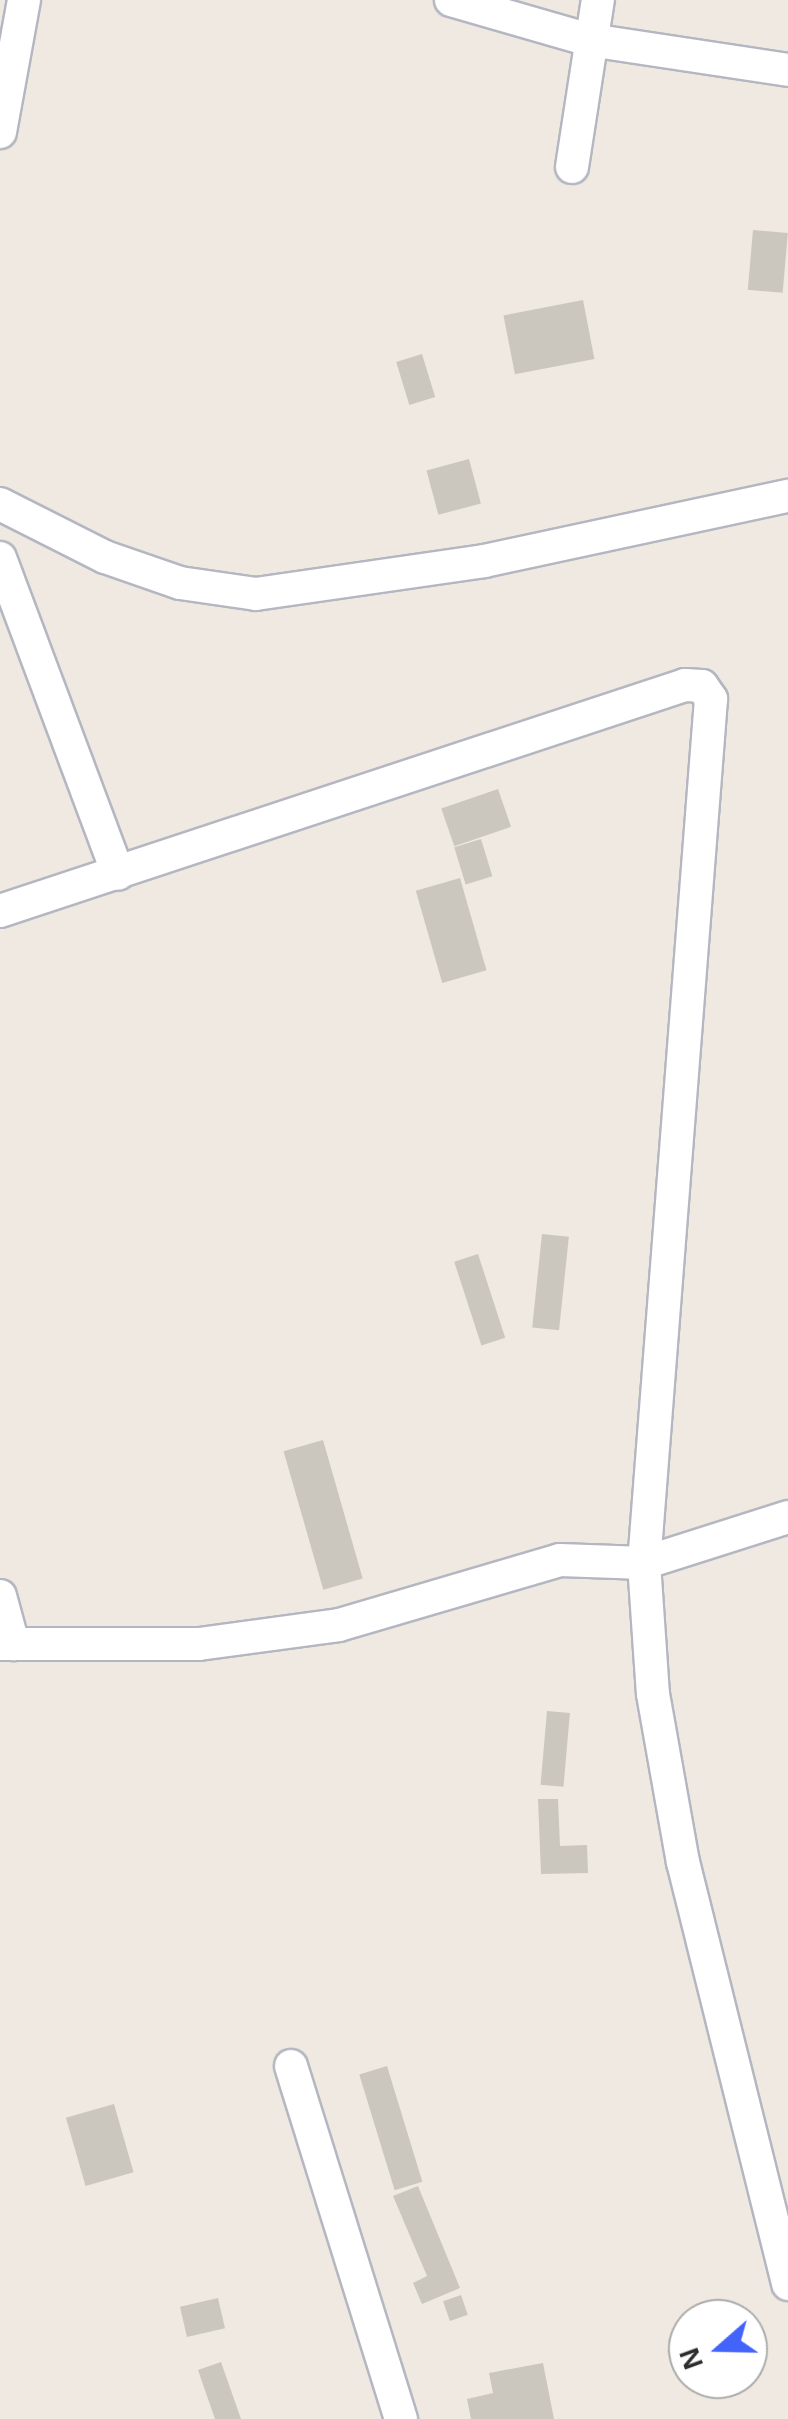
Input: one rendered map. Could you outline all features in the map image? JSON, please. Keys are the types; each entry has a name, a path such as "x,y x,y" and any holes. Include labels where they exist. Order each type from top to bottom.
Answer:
{"street":[{"path":"0,132 24,0"},
{"path":"451,0 590,40 788,70"},
{"path":"572,167 598,0"},
{"path":"0,504 124,564 256,594 484,561 788,496"},
{"path":"0,558 118,874"},
{"path":"0,911 702,686 711,700 644,1562 653,1694 683,1862 788,2284"},
{"path":"0,1596 6,1644 200,1644 338,1625 560,1560 644,1562 788,1517"},
{"path":"291,2066 401,2419"}],"building":[{"path":"753,230 788,233 783,293 748,290"},
{"path":"583,300 594,359 515,374 503,315"},
{"path":"422,354 435,397 409,405 396,362"},
{"path":"469,459 481,503 438,515 426,470"},
{"path":"498,789 511,827 454,846 441,809"},
{"path":"481,839 492,876 466,884 454,847"},
{"path":"460,878 486,970 442,983 416,891"},
{"path":"542,1234 569,1237 559,1330 532,1327"},
{"path":"478,1254 505,1338 481,1345 454,1262"},
{"path":"323,1440 363,1578 323,1590 284,1451"},
{"path":"547,1711 570,1713 563,1787 541,1785"},
{"path":"538,1799 558,1799 560,1846 587,1845 588,1873 541,1874"},
{"path":"387,2066 422,2182 395,2190 359,2074"},
{"path":"114,2104 134,2172 86,2186 66,2118"},
{"path":"418,2186 460,2288 422,2304 413,2283 427,2276 393,2196"},
{"path":"461,2295 468,2315 450,2321 443,2301"},
{"path":"218,2298 225,2328 187,2337 180,2307"},
{"path":"221,2362 241,2419 215,2419 198,2370"},
{"path":"543,2363 554,2419 471,2419 467,2399 493,2393 489,2373"}]}
